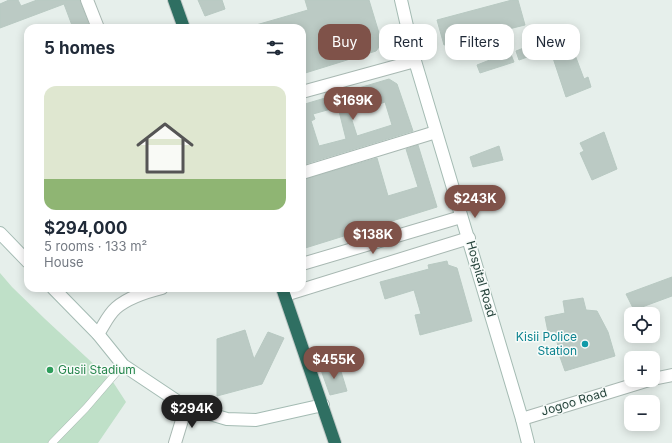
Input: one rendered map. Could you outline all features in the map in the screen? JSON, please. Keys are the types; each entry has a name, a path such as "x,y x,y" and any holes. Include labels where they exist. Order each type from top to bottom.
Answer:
{"highway":[{"path":"174,0 183,24"},
{"path":"284,292 335,443"}],"street":[{"path":"87,0 96,24"},
{"name":"Hospital Road","path":"401,0 415,61 461,217 469,238 528,443"},
{"path":"306,91 415,61"},
{"path":"306,172 436,132"},
{"path":"306,263 461,217"},
{"path":"0,233 24,258"},
{"path":"306,286 469,238"},
{"path":"57,292 98,334 123,365 186,407 228,419 256,420 323,405"},
{"path":"98,334 109,316 117,308 140,294 147,292"},
{"path":"660,377 672,374"},
{"name":"Jogoo Road","path":"522,418 626,387"},
{"path":"175,443 186,407"}],"lane":[{"path":"52,443 86,408 123,365"}],"green space":[{"name":"Gusii Stadium","path":"0,273 12,287 45,319 113,382 126,402 98,443 0,443"}],"building":[{"path":"9,0 18,0 21,6 37,0 80,0 89,24 72,24 64,4 0,28 0,4"},
{"path":"198,0 222,0 225,9 205,16"},
{"path":"305,0 369,0 379,33 379,47 376,51 371,53 371,24 318,24 318,60 347,60 306,73 306,24 259,24 308,10"},
{"path":"512,0 518,0 525,24 514,28 514,24 445,24 444,45 437,20"},
{"path":"522,49 522,59 519,60 516,51"},
{"path":"490,60 513,60 514,62 480,73 477,65"},
{"path":"554,60 577,60 584,79 588,77 591,87 566,97"},
{"path":"389,79 397,84 413,131 306,164 306,104","holes":["385,102 392,125 357,136 350,114","338,107 346,139 319,146 311,121 315,119 313,114"]},
{"path":"604,132 617,169 592,180 580,153 584,151 580,143"},
{"path":"418,145 437,207 306,248 306,179 377,158 388,196 418,187 406,149"},
{"path":"499,146 503,160 473,167 470,157"},
{"path":"447,261 448,265 457,268 472,321 420,335 415,315 421,314 414,290 385,299 380,282 429,269 428,265"},
{"path":"672,277 672,296 642,307 632,307 626,294"},
{"name":"Kisii Police Station","path":"583,298 586,310 597,311 608,332 615,356 565,371 560,357 555,331 548,332 545,317 565,313 563,301"},
{"path":"245,330 254,359 268,332 284,338 262,384 217,396 217,339"},
{"path":"339,365 347,391 330,395 321,370"}],"place":[{"name":"Kisii Police Station","path":"585,344"},
{"name":"Gusii Stadium","path":"50,370"}]}
